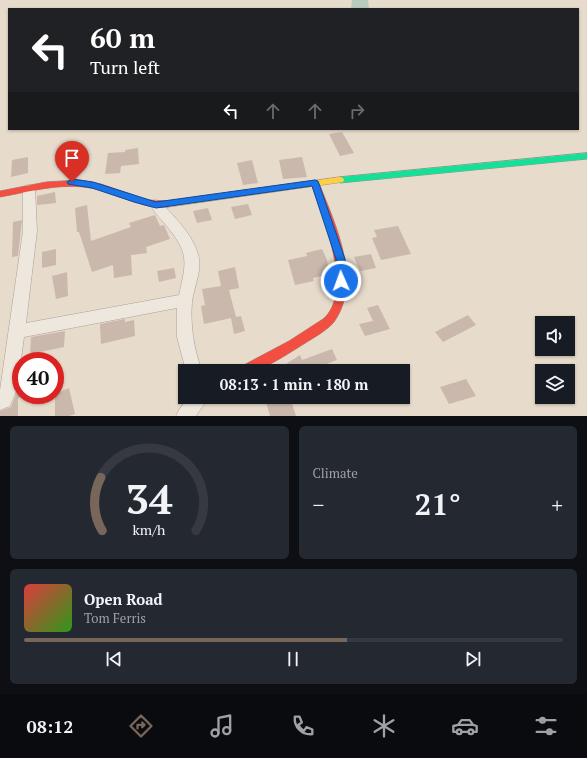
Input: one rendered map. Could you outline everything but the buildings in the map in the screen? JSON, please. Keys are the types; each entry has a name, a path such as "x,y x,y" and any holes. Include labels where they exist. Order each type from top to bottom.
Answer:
{"street":[{"path":"0,194 72,182 93,185 156,205 315,183 411,172 500,166 587,156"},
{"path":"257,364 308,336 330,319 339,301 341,281 340,259 315,183"},
{"path":"0,402 4,400 9,389 17,331 30,231 29,189"},
{"path":"156,205 180,235 191,253 192,268 185,300 184,319 187,352 191,364"},
{"path":"17,331 185,300"},
{"path":"185,416 194,404"}],"waterway":[{"path":"360,0 360,8"}],"traffic: fast":[{"path":"340,180 587,156"}],"traffic: slow":[{"path":"168,204 340,180"}],"traffic: jam":[{"path":"0,194 46,185 80,183 101,187 148,203 168,204"},
{"path":"257,364 293,345 328,322 338,305 341,288 341,270 338,252 333,233 315,183"}],"route":[{"path":"72,182 93,185 156,205 315,183 340,259 341,281"}]}
